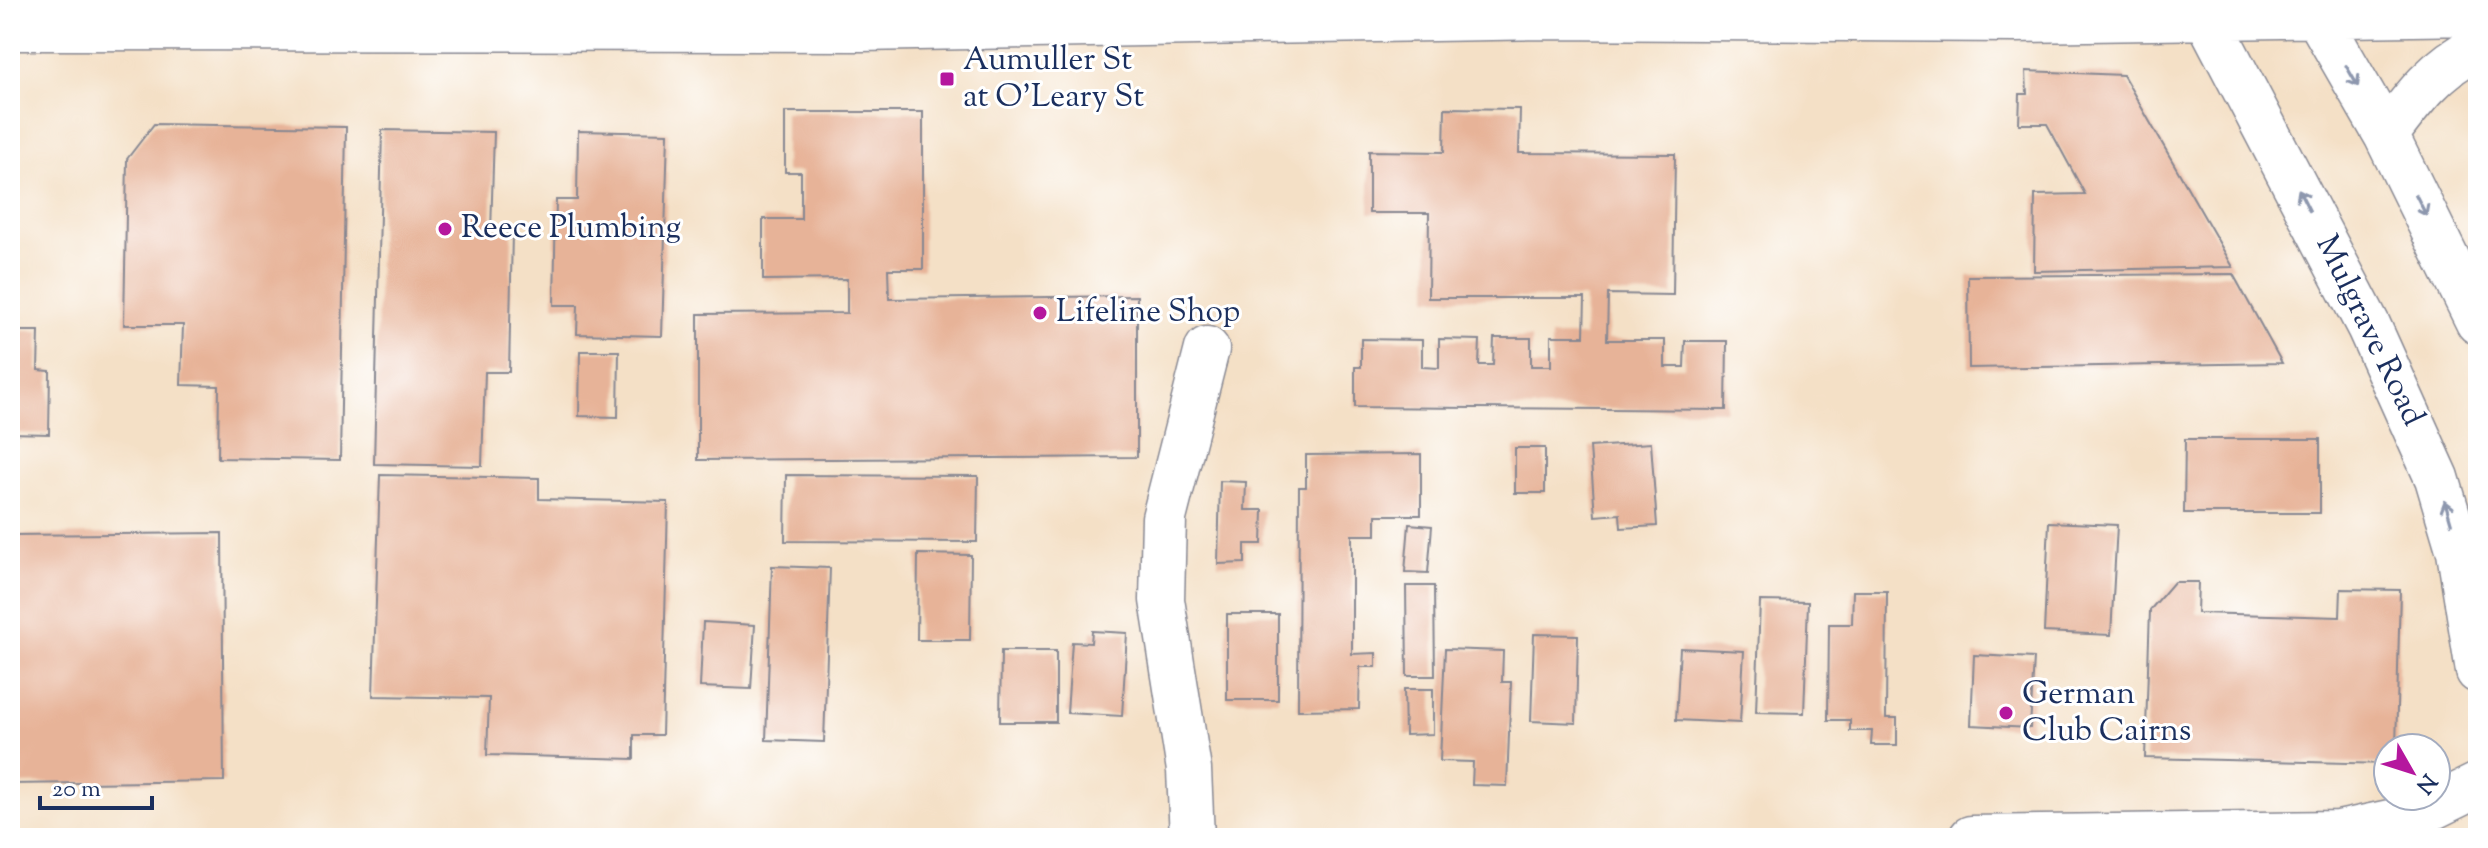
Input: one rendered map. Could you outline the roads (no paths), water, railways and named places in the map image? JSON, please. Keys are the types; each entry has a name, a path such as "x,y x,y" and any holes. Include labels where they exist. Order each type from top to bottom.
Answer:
{"main road":[{"path":"10,28 861,29 1543,14 2478,13"},
{"name":"Mulgrave Road","path":"2206,14 2362,313 2432,464 2459,552 2478,671"},
{"path":"2316,14 2386,135 2478,322"},
{"path":"2386,135 2427,83 2446,66 2478,47"},
{"path":"1192,838 1189,770 1162,600 1164,518 1207,349"},
{"path":"1971,838 2347,836 2413,817 2478,785"}],"place":[{"name":"Aumuller St at O'Leary St","path":"947,79"},
{"name":"Reece Plumbing","path":"445,229"},
{"name":"Lifeline Shop","path":"1040,313"},
{"name":"German Club Cairns","path":"2006,713"}]}
